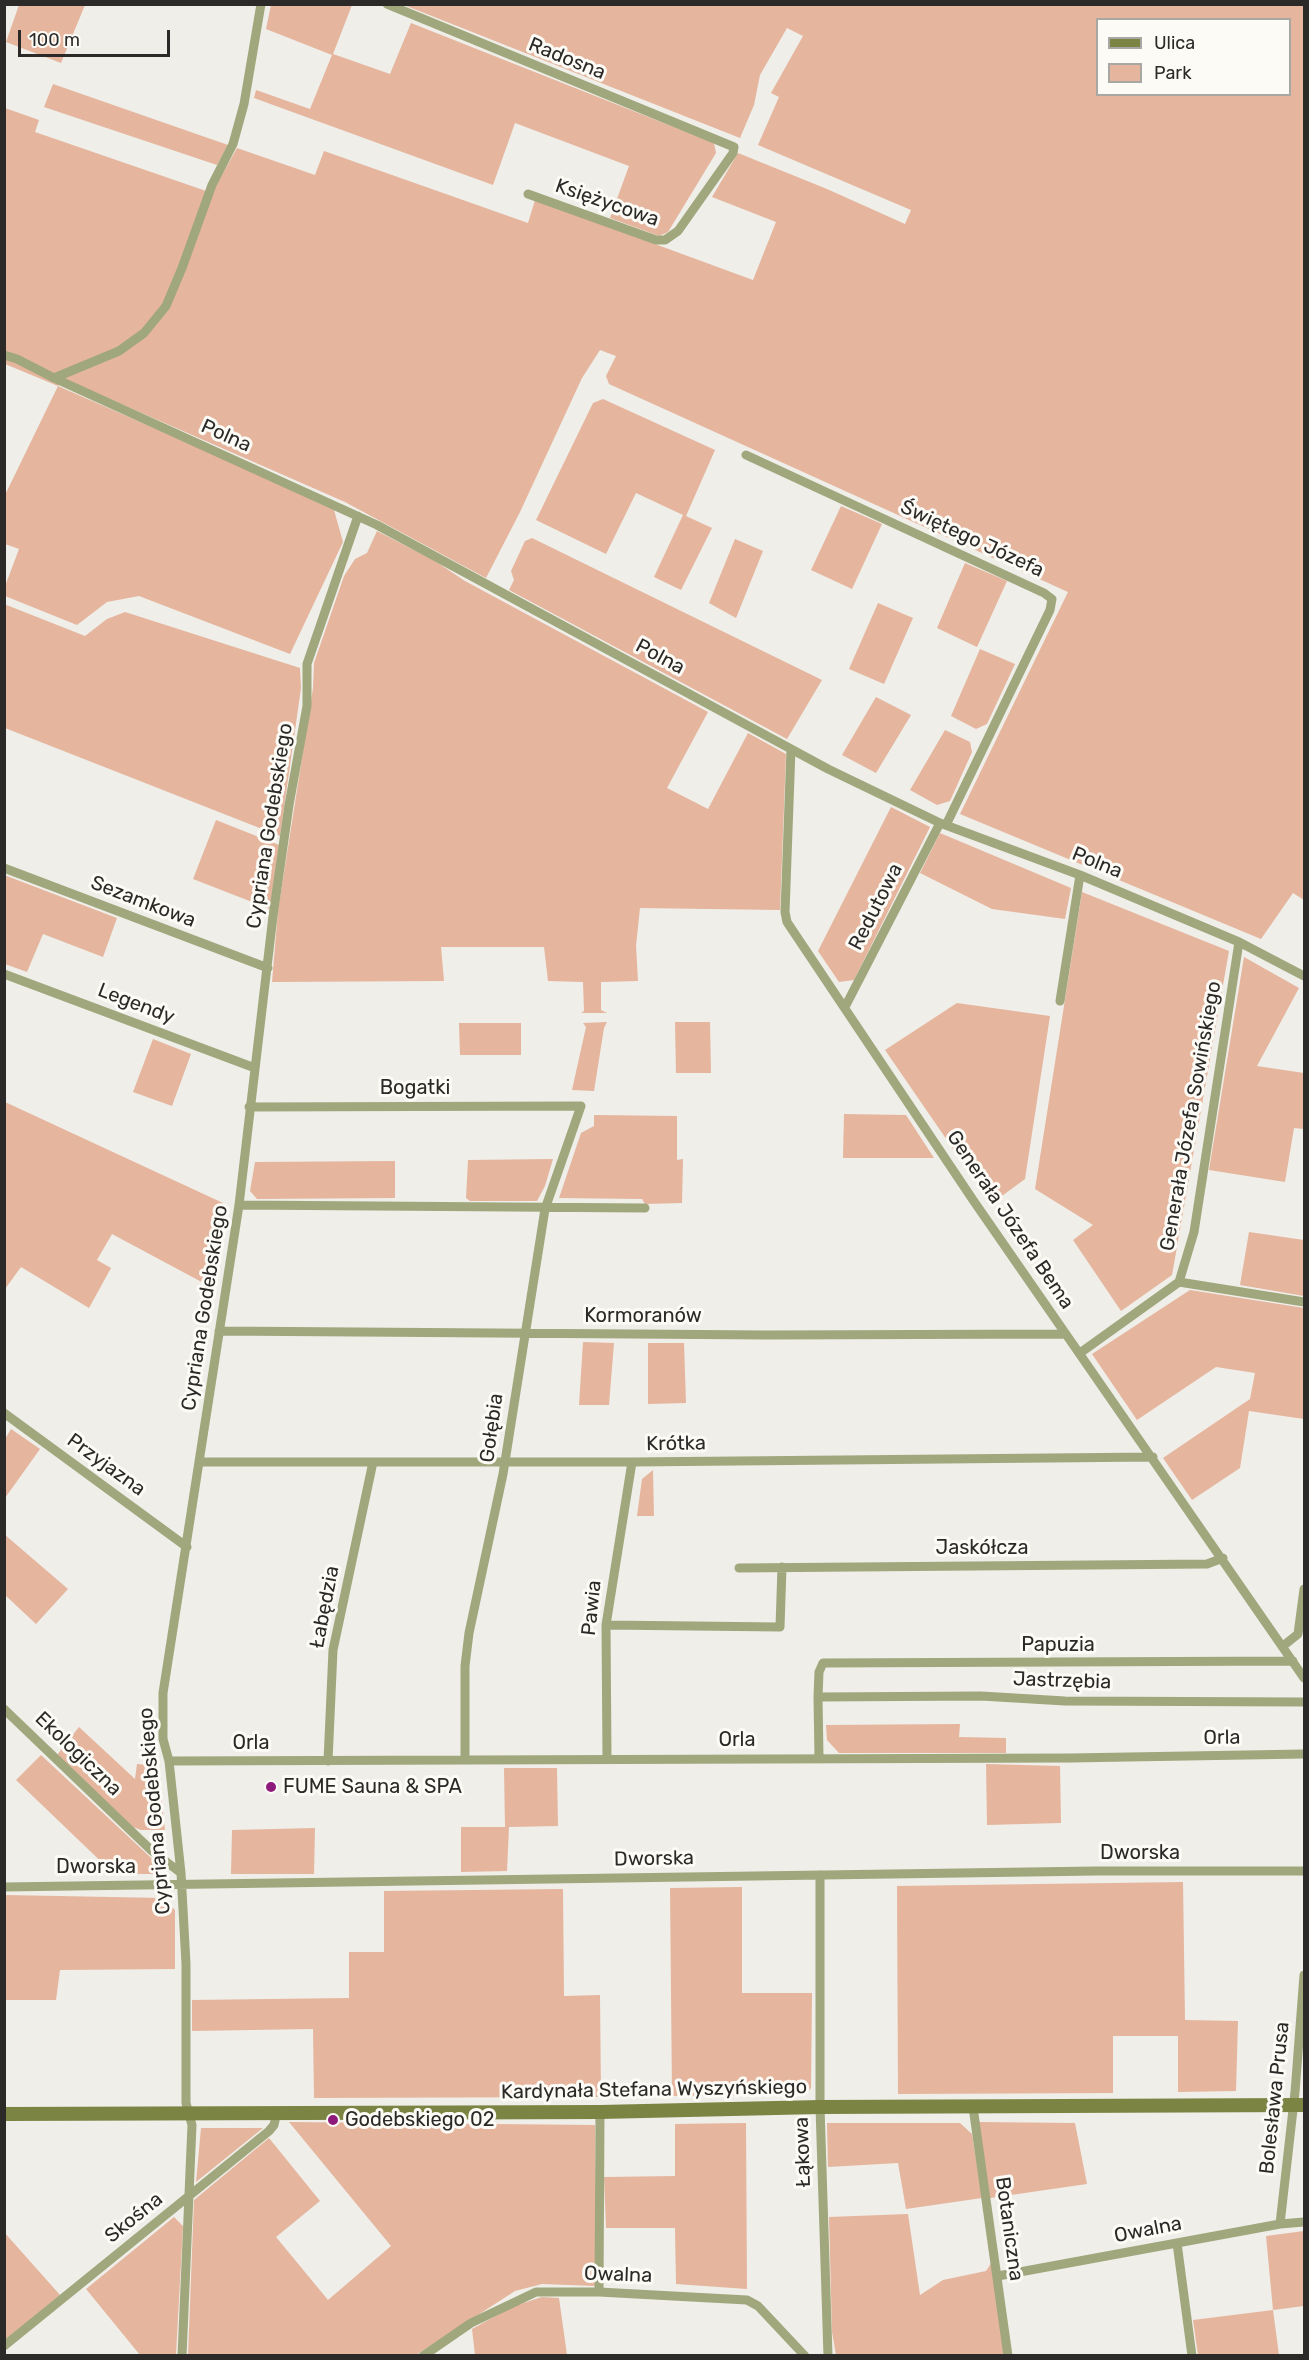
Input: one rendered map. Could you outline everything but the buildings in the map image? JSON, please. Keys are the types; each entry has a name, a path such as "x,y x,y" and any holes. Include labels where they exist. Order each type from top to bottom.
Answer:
{"main road":[{"name":"Kardynała Stefana Wyszyńskiego","path":"4,2114 600,2112 820,2107 1299,2105"}],"street":[{"name":"Radosna","path":"387,4 734,147"},
{"path":"54,378 119,351 144,333 166,306 212,185 233,144 244,104 259,6"},
{"name":"Księżycowa","path":"528,194 656,240 666,240 678,231 733,153 734,147"},
{"name":"Polna","path":"4,355 358,516 791,749 943,824 1080,875 1239,942 1305,975"},
{"name":"Świętego Józefa","path":"746,455 1044,593 1052,599 1050,610 943,824"},
{"name":"Cypriana Godebskiego","path":"182,2355 192,2125 186,2103 186,1964 181,1885 169,1761 163,1739 163,1693 239,1205 249,1107 289,805 307,706 307,664 358,516"},
{"name":"Generała Józefa Bema","path":"791,749 785,912 787,922 973,1200 1305,1678"},
{"name":"Redutowa","path":"845,1007 943,824"},
{"name":"Sezamkowa","path":"4,868 268,968"},
{"path":"1060,1001 1080,875"},
{"name":"Generała Józefa Sowińskiego","path":"1080,1353 1179,1281 1194,1232 1239,942"},
{"name":"Legendy","path":"4,974 255,1068"},
{"name":"Bogatki","path":"249,1107 581,1106"},
{"name":"Gołębia","path":"465,1760 465,1666 469,1633 504,1462 545,1209 581,1106"},
{"path":"239,1205 645,1208"},
{"path":"1179,1281 1305,1302"},
{"name":"Kormoranów","path":"219,1332 1066,1334"},
{"name":"Przyjazna","path":"4,1413 187,1547"},
{"name":"Krótka","path":"200,1462 632,1462 1153,1457"},
{"name":"Łabędzia","path":"328,1761 333,1650 374,1462"},
{"name":"Pawia","path":"607,1759 606,1625 632,1462"},
{"name":"Jaskółcza","path":"739,1568 1207,1564 1223,1558"},
{"path":"606,1625 780,1627 782,1568"},
{"path":"1283,1646 1298,1634 1305,1589"},
{"name":"Papuzia","path":"818,1697 819,1672 823,1663 1293,1661"},
{"name":"Jastrzębia","path":"818,1697 981,1696 1065,1701 1305,1702"},
{"path":"818,1697 819,1758"},
{"name":"Ekologiczna","path":"4,1709 152,1851 180,1873"},
{"name":"Orla","path":"169,1761 1071,1758 1305,1754"},
{"name":"Dworska","path":"4,1887 1305,1870"},
{"name":"Łąkowa","path":"820,1875 820,2107 828,2355"},
{"name":"Bolesława Prusa","path":"1280,2224 1299,2105 1305,1975"},
{"name":"Botaniczna","path":"973,2107 1008,2355"},
{"name":"Skośna","path":"4,2346 269,2131 274,2125 277,2112"},
{"path":"599,2292 600,2112"},
{"name":"Owalna","path":"998,2276 1280,2224 1305,2222"},
{"path":"1177,2243 1192,2355"},
{"name":"Owalna","path":"423,2355 471,2323 536,2292 599,2292 747,2300 758,2306 805,2355"}],"green space":[{"path":"19,5 85,5 61,63 6,42"},
{"path":"271,5 352,5 333,54 390,74 411,23 714,143 716,153 668,232 659,236 610,218 629,166 515,123 493,185 254,98 256,90 310,109 332,55 266,29"},
{"path":"404,5 1304,5 1304,900 1293,893 1261,939 960,814 1068,592 609,384 606,376 616,356 600,350 582,378 520,512 486,578 345,502 62,378 58,386 5,364 5,108 39,120 35,132 212,193 237,148 315,175 324,151 528,223 535,200 753,280 776,222 712,197 738,153 905,224 911,210 758,145 779,97 771,93 803,36 787,28 760,75 754,105 740,138"},
{"path":"53,84 228,145 217,165 44,107"},
{"path":"58,386 334,510 343,542 290,654 139,596 107,602 77,625 5,596 4,589 19,549 5,544 5,495"},
{"path":"603,399 715,450 686,516 712,528 681,590 654,577 683,515 636,493 606,554 536,520 593,403"},
{"path":"841,506 882,524 852,589 811,570"},
{"path":"377,531 708,712 667,788 708,809 748,733 786,754 780,910 640,908 636,946 638,981 601,982 601,1010 607,1013 581,1013 584,1011 583,982 548,981 544,947 441,947 444,981 272,982 278,911 313,688 314,663 344,576 355,559 367,553"},
{"path":"532,538 822,680 787,739 509,590 514,580 511,571 525,541"},
{"path":"735,539 763,551 736,618 709,603"},
{"path":"965,563 1007,581 977,647 937,628"},
{"path":"878,603 913,618 884,684 849,669"},
{"path":"4,604 85,636 107,619 125,612 300,668 301,688 280,836 5,728"},
{"path":"980,649 1015,664 987,724 976,729 951,716"},
{"path":"876,697 911,715 876,773 842,755"},
{"path":"945,730 970,742 972,752 950,801 937,805 910,790"},
{"path":"891,807 930,827 854,980 839,982 818,951"},
{"path":"216,820 279,845 270,909 193,879"},
{"path":"940,833 1071,888 1065,919 992,909 920,873"},
{"path":"4,875 117,918 103,957 43,934 27,972 5,964"},
{"path":"1082,892 1229,951 1172,1275 1121,1311 1073,1240 1093,1225 1035,1189"},
{"path":"1244,957 1299,988 1257,1066 1304,1073 1304,1129 1294,1128 1285,1182 1209,1170"},
{"path":"957,1003 1050,1016 1025,1179 991,1204 885,1050"},
{"path":"607,1022 604,1028 594,1091 572,1090 586,1027 583,1023"},
{"path":"675,1022 710,1022 711,1073 676,1073"},
{"path":"459,1023 521,1023 521,1055 460,1055"},
{"path":"153,1039 191,1054 172,1106 133,1092"},
{"path":"5,1102 223,1203 211,1287 112,1234 97,1260 111,1268 89,1308 21,1267 5,1289"},
{"path":"844,1114 906,1115 934,1158 843,1158"},
{"path":"594,1115 677,1116 677,1160 683,1159 682,1203 645,1204 642,1199 559,1198 581,1133 594,1126"},
{"path":"553,1159 545,1186 537,1201 470,1201 466,1198 468,1160"},
{"path":"395,1161 395,1198 257,1199 250,1191 255,1162"},
{"path":"1249,1232 1304,1240 1304,1296 1240,1285"},
{"path":"1190,1290 1304,1308 1304,1419 1249,1411 1240,1468 1192,1500 1163,1458 1250,1399 1255,1373 1216,1367 1137,1420 1092,1354"},
{"path":"583,1342 614,1343 609,1405 579,1405"},
{"path":"648,1343 684,1343 686,1403 648,1404"},
{"path":"11,1429 40,1449 5,1498 5,1439"},
{"path":"653,1470 654,1516 637,1516 642,1479"},
{"path":"4,1534 68,1589 36,1624 5,1595"},
{"path":"960,1724 959,1737 1006,1738 1006,1753 839,1753 827,1740 826,1725"},
{"path":"79,1727 135,1779 137,1764 158,1766 165,1830 141,1830 133,1827 57,1755"},
{"path":"41,1755 163,1869 161,1874 114,1874 16,1780"},
{"path":"986,1764 1060,1766 1061,1823 987,1825"},
{"path":"504,1768 557,1768 558,1826 509,1827 507,1871 461,1872 461,1827 505,1827"},
{"path":"315,1828 314,1874 231,1874 232,1830"},
{"path":"1183,1882 1185,2020 1238,2021 1236,2091 1178,2092 1178,2036 1113,2036 1113,2093 898,2094 897,1886"},
{"path":"742,1887 742,1993 812,1993 811,2088 805,2095 672,2096 670,1888"},
{"path":"563,1889 564,1996 600,1995 601,2097 314,2098 313,2029 192,2031 192,2000 349,1998 349,1952 384,1952 384,1891"},
{"path":"5,1895 163,1898 175,1910 175,1969 60,1970 56,2000 5,2000"},
{"path":"289,2122 595,2125 595,2286 542,2284 515,2291 416,2355 188,2356 194,2200 269,2138 320,2201 276,2237 328,2300 391,2246"},
{"path":"978,2122 1075,2123 1087,2184 990,2198"},
{"path":"746,2123 747,2289 676,2284 675,2228 606,2228 604,2177 675,2176 675,2124"},
{"path":"827,2123 960,2123 972,2134 982,2198 906,2209 898,2163 828,2167"},
{"path":"201,2128 263,2128 196,2182"},
{"path":"908,2214 920,2295 943,2280 986,2271 992,2262 1004,2355 836,2355 832,2332 829,2217"},
{"path":"174,2217 183,2226 176,2355 140,2355 86,2289"},
{"path":"1304,2231 1304,2306 1273,2310 1266,2236"},
{"path":"4,2232 60,2295 5,2340 4,2340"},
{"path":"542,2297 559,2298 567,2355 475,2355 472,2329 514,2306"},
{"path":"1273,2310 1279,2355 1198,2355 1193,2320"}],"place":[{"name":"FUME Sauna & SPA","path":"271,1787"},
{"name":"Godebskiego 02","path":"333,2120"}]}
